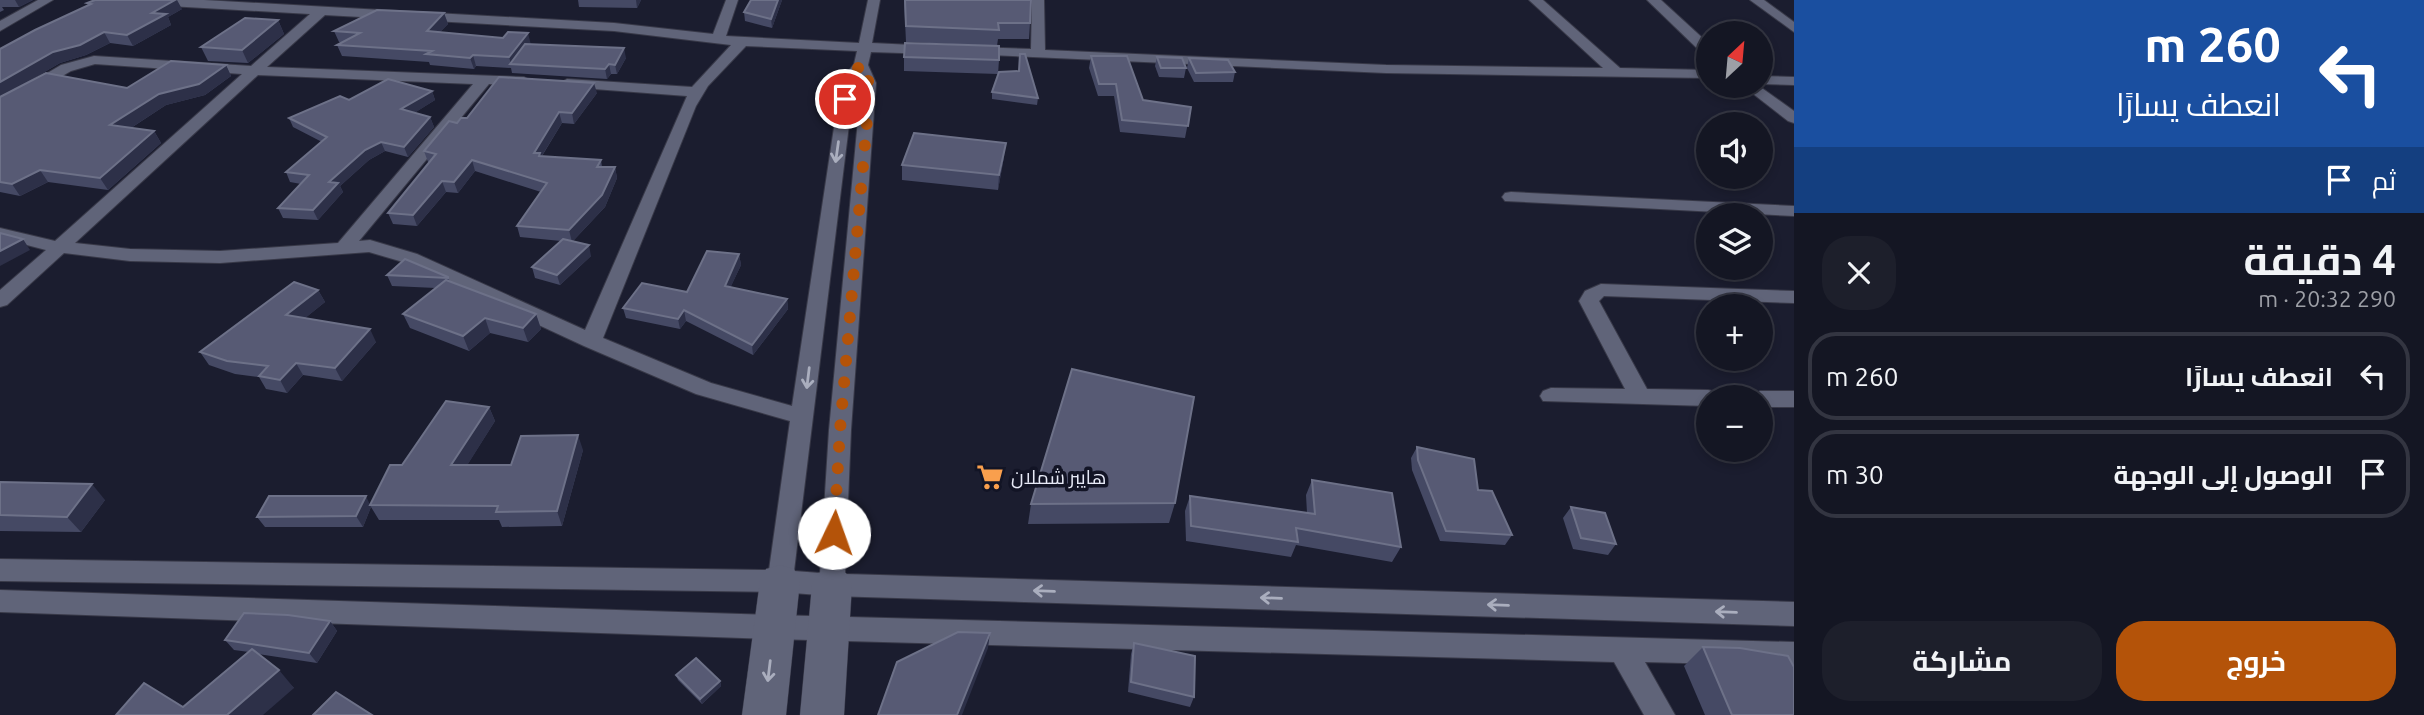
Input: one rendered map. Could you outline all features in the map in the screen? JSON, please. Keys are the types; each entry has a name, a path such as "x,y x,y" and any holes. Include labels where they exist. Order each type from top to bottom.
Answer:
{"street":[{"path":"0,27 47,0"},
{"path":"134,0 614,27 863,56 951,50 1385,69 1696,74"},
{"path":"405,15 420,0"},
{"path":"718,39 732,0"},
{"path":"764,715 842,117 848,81 863,56 874,0"},
{"path":"1038,0 1038,54"},
{"path":"1535,0 1616,72"},
{"path":"1653,0 1696,40"},
{"path":"1756,0 1794,28"},
{"path":"0,300 258,71 322,10"},
{"path":"591,341 696,92 742,42"},
{"path":"822,715 840,430 869,97 863,56"},
{"path":"0,107 66,68 86,60 696,92"},
{"path":"344,247 485,79"},
{"path":"1773,80 1794,81"},
{"path":"1766,98 1794,118"},
{"path":"1511,197 1794,211"},
{"path":"0,233 58,247 130,255 220,257 370,246 410,257 591,341 704,389 803,417"},
{"path":"1640,397 1589,301 1592,295 1601,290 1794,296"},
{"path":"1551,396 1696,398"},
{"path":"1773,399 1794,399"},
{"path":"0,570 780,581 832,585 1794,614"},
{"path":"0,601 774,627 1794,654"},
{"path":"1622,649 1660,715"}],"building":[{"path":"95,0 175,0 152,13 166,14 127,35 104,32 80,45 53,52 0,82 0,49"},
{"path":"751,0 778,0 771,19 744,12"},
{"path":"905,0 1031,0 1030,23 998,23 999,30 906,26"},
{"path":"377,10 444,13 427,31 503,38 508,32 528,33 509,57 473,55 470,58 426,54 432,51 337,45 360,33 334,31"},
{"path":"245,18 278,20 242,50 201,47"},
{"path":"905,43 999,46 999,60 904,57"},
{"path":"525,44 624,48 615,65 609,64 605,69 510,64"},
{"path":"1020,54 1025,54 1038,98 992,92 999,72 1019,71"},
{"path":"1091,56 1127,56 1143,100 1191,107 1188,126 1122,120 1116,84 1099,84"},
{"path":"1157,57 1182,58 1186,68 1161,68"},
{"path":"1189,58 1228,60 1235,72 1196,73"},
{"path":"171,61 226,65 199,84 159,94 110,125 154,131 100,178 40,170 12,184 0,182 0,97 46,73 127,88"},
{"path":"499,77 594,83 572,113 559,112 534,153 540,153 539,156 601,160 597,167 615,167 602,195 569,230 517,226 547,183 472,160 454,182 442,181 413,215 388,213 436,154 424,151 449,121 457,123 461,118 467,118"},
{"path":"388,79 432,91 401,109 430,117 404,147 381,142 365,150 329,182 338,183 313,210 278,208 309,175 286,172 327,137 289,118 340,96 349,100"},
{"path":"914,133 1006,143 999,175 902,165"},
{"path":"0,233 23,239 0,251"},
{"path":"563,239 589,245 557,275 532,267"},
{"path":"707,251 739,254 725,286 787,299 752,345 684,310 678,319 623,308 642,283 687,292"},
{"path":"405,259 448,277 448,278 387,275"},
{"path":"446,280 536,314 523,328 485,318 463,336 403,314"},
{"path":"294,282 318,290 286,315 370,329 335,368 296,363 280,380 259,376 268,366 227,361 200,352"},
{"path":"1072,369 1194,397 1175,503 1031,504"},
{"path":"446,401 489,407 451,465 511,465 521,436 578,435 557,511 496,512 498,506 370,505 390,465 402,465"},
{"path":"1417,447 1474,459 1478,490 1492,491 1512,535 1446,531 1418,460"},
{"path":"1312,480 1392,493 1401,547 1296,528 1298,542 1191,526 1190,496 1315,514"},
{"path":"0,482 92,484 67,517 0,515"},
{"path":"269,496 366,496 356,516 257,517"},
{"path":"1571,507 1605,513 1616,544 1581,538"},
{"path":"244,613 330,621 309,653 225,640"},
{"path":"958,632 990,633 957,715 878,715 897,662"},
{"path":"1134,643 1195,656 1194,697 1131,682"},
{"path":"1703,647 1740,648 1788,656 1794,667 1794,715 1732,715"},
{"path":"252,649 279,670 227,715 116,715 144,683 183,707"},
{"path":"696,658 720,681 700,699 676,675"},
{"path":"336,692 372,715 313,715"}],"place":[{"name":"هايبر شملان","path":"990,477"}],"route":[{"path":"834,533 840,430 869,97 869,83 861,65 850,76 845,99"}]}
